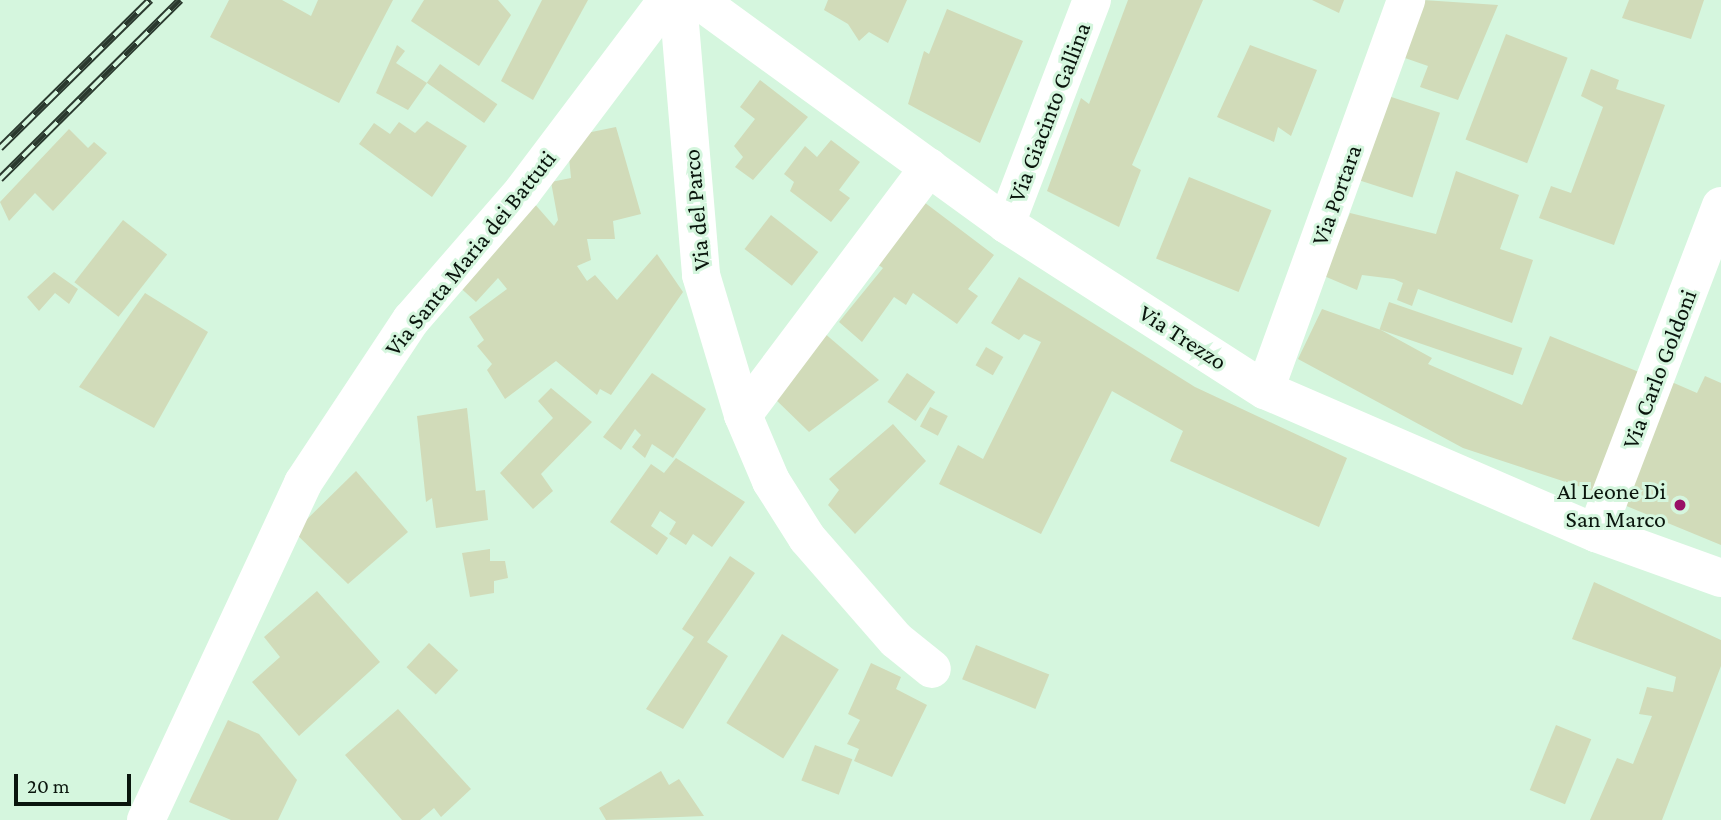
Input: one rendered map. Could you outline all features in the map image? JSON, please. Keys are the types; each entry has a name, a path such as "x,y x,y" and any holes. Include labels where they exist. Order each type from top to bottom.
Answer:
{"street":[{"name":"Via Santa Maria dei Battuti","path":"146,820 303,483 411,320 523,191 667,0"},
{"name":"Via del Parco","path":"678,0 701,275 743,415 771,481 807,538 896,640 932,669"},
{"name":"Via Trezzo","path":"698,0 1006,224 1265,390 1596,533 1721,578"},
{"name":"Via Giacinto Gallina","path":"1006,224 1092,0"},
{"name":"Via Portara","path":"1265,390 1406,0"},
{"path":"743,415 929,167"},
{"name":"Via Carlo Goldoni","path":"1596,533 1721,206"}],"building":[{"path":"229,0 282,0 311,16 318,0 393,0 339,103 210,37"},
{"path":"424,0 498,0 511,15 479,66 411,21"},
{"path":"542,0 588,0 533,100 501,81"},
{"path":"828,0 907,0 888,43 869,32 859,41 848,24 824,10"},
{"path":"1128,0 1203,0 1132,165 1141,170 1119,227 1047,191 1081,98 1089,104"},
{"path":"1312,0 1344,0 1339,13"},
{"path":"1423,0 1498,5 1458,100 1420,87 1428,66 1405,58"},
{"path":"1629,0 1704,0 1691,39 1622,18"},
{"path":"947,9 1023,41 980,143 908,104 924,51 929,54"},
{"path":"1506,34 1568,58 1527,163 1466,139"},
{"path":"397,45 405,51 396,63 427,83 408,110 376,93"},
{"path":"1250,45 1317,70 1291,136 1278,127 1274,142 1217,117"},
{"path":"440,64 497,104 484,123 427,83"},
{"path":"1591,69 1619,80 1616,89 1665,105 1614,245 1539,218 1551,186 1571,193 1603,107 1581,96"},
{"path":"760,80 808,117 753,180 735,167 743,157 734,146 755,119 740,107"},
{"path":"1382,94 1440,113 1413,197 1354,179"},
{"path":"427,121 467,146 432,197 359,144 374,123 390,134 399,122 415,133"},
{"path":"616,127 641,214 613,221 615,239 587,239 591,260 577,266 587,281 595,275 617,300 657,254 683,292 611,395 600,389 597,395 556,361 505,399 487,370 492,364 477,346 484,340 469,317 507,289 498,278 476,302 454,282 526,194 554,226 558,220 551,182 571,178 567,137"},
{"path":"69,129 88,148 94,142 107,153 53,211 35,193 9,221 0,202"},
{"path":"831,140 860,162 839,190 850,198 831,222 790,191 794,182 784,174 805,146 817,157"},
{"path":"1456,171 1519,195 1500,249 1533,260 1512,323 1418,289 1412,306 1397,300 1403,283 1394,279 1362,275 1357,290 1324,276 1350,213 1436,234"},
{"path":"1189,177 1272,210 1239,292 1156,259"},
{"path":"920,199 994,255 968,289 978,296 957,324 913,293 906,305 894,297 862,342 839,322 883,268 874,262"},
{"path":"771,215 818,252 792,286 745,249"},
{"path":"123,220 167,254 118,317 74,282"},
{"path":"54,272 78,289 69,304 55,293 39,311 27,297"},
{"path":"1019,277 1195,387 1347,458 1319,527 1170,461 1183,431 1112,391 1041,534 939,484 958,445 983,459 1041,342 1024,334 1019,340 991,323"},
{"path":"145,293 208,332 154,428 79,387"},
{"path":"1389,302 1522,348 1513,375 1380,329"},
{"path":"1322,309 1381,330 1432,358 1428,364 1522,405 1550,336 1639,372 1593,491 1463,448 1298,359"},
{"path":"823,332 879,380 809,432 771,395"},
{"path":"986,347 1003,357 993,375 976,365"},
{"path":"652,373 706,409 673,458 652,444 645,458 632,447 641,435 635,429 621,450 603,437"},
{"path":"907,373 935,392 916,421 887,402"},
{"path":"1705,376 1721,383 1721,545 1624,505 1667,380 1697,393"},
{"path":"551,388 592,422 541,474 553,491 533,509 500,473 553,418 538,401"},
{"path":"930,407 948,416 938,436 920,427"},
{"path":"467,408 476,491 485,490 488,520 436,528 432,498 426,502 417,416"},
{"path":"893,424 926,461 855,534 828,505 839,490 829,479"},
{"path":"676,458 745,502 712,547 693,534 686,545 669,534 676,522 660,511 651,526 668,538 657,555 610,522 651,464 664,473"},
{"path":"356,471 408,532 348,584 294,532"},
{"path":"490,549 490,561 505,561 508,578 494,581 494,593 470,597 462,553"},
{"path":"730,556 755,573 707,642 728,656 683,729 646,709 694,637 682,629"},
{"path":"1594,582 1721,640 1721,666 1662,820 1590,820 1617,758 1633,764 1652,716 1639,714 1647,687 1673,692 1676,677 1572,639"},
{"path":"317,591 380,662 299,736 252,682 280,657 264,637"},
{"path":"782,634 839,670 783,759 726,723"},
{"path":"429,643 458,670 436,694 406,667"},
{"path":"976,645 1049,675 1035,709 962,679"},
{"path":"871,663 901,677 896,689 927,705 892,777 854,761 859,749 847,744 860,720 848,714"},
{"path":"398,709 471,789 441,817 434,808 420,820 402,820 345,755"},
{"path":"228,720 259,734 297,780 278,820 231,820 189,802"},
{"path":"1556,725 1591,739 1565,804 1530,790"},
{"path":"815,745 852,759 839,795 801,780"},
{"path":"661,771 669,785 679,779 704,816 606,820 599,808"}],"railway":[{"path":"0,148 150,0"},
{"path":"0,179 180,0"}],"place":[{"name":"Al Leone Di San Marco","path":"1680,505"}]}
